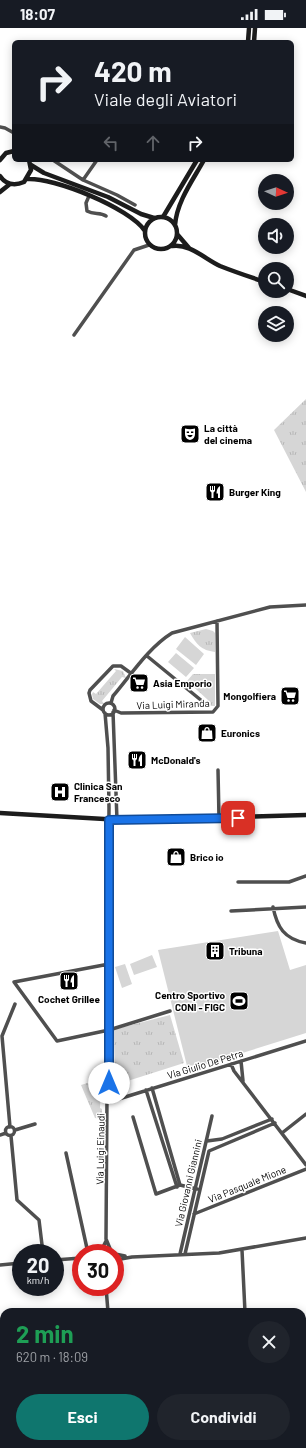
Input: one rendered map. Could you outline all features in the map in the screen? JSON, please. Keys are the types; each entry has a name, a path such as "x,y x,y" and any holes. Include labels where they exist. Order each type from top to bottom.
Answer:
{"main road":[{"path":"248,40 249,28"},
{"path":"254,40 255,28"},
{"path":"1,157 12,152"},
{"path":"0,176 10,184 20,184 27,179 30,174 30,162"},
{"path":"163,217 196,162"},
{"path":"190,249 177,234 175,225 177,212 203,162"},
{"path":"31,165 44,173 108,197 141,214 154,218 163,217 172,221 175,225"},
{"path":"27,179 42,180 90,196 121,211 136,221 145,231"},
{"path":"0,192 10,184"},
{"path":"154,218 148,223 145,231 145,238 149,245 160,250 178,245 190,249 220,266 258,280"},
{"path":"172,246 177,234"},
{"path":"294,292 306,296"},
{"path":"0,813 109,820 306,815"}],"street":[{"path":"0,127 12,132"},
{"path":"56,162 83,180 117,195 135,205"},
{"path":"83,180 96,162"},
{"path":"90,196 86,203 87,211 94,214 100,213 106,216"},
{"path":"74,335 134,250 149,245"},
{"path":"117,820 113,728 114,711 111,703 113,696 147,656 162,640 172,633 270,607 306,605"},
{"name":"Via Luigi Miranda","path":"114,711 121,713 213,712 218,706 217,621"},
{"name":"Via Luigi Miranda","path":"147,656 202,701"},
{"path":"114,711 110,714 90,700 90,690 113,666 121,666 132,674"},
{"path":"109,820 109,773 104,711 105,704 111,703"},
{"path":"106,728 113,728"},
{"path":"218,770 219,818"},
{"path":"109,773 115,772"},
{"name":"Via Luigi Einaudi","path":"104,1244 106,1240 109,1102 109,820"},
{"path":"238,882 289,882 306,876"},
{"path":"231,911 273,907 306,907"},
{"path":"273,907 278,928 284,934 306,943"},
{"path":"109,964 14,982 58,1041 109,1030 170,1011"},
{"path":"0,1135 6,1133 7,1129 10,1127 2,1036 15,1004"},
{"name":"Via Giulio De Petra","path":"109,1102 306,1041"},
{"path":"241,1061 243,1081"},
{"path":"231,1064 234,1071 274,1121 306,1165"},
{"path":"152,1088 178,1186"},
{"path":"146,1090 178,1186"},
{"path":"282,1133 306,1114"},
{"name":"Via Giovanni Giannini","path":"182,1254 195,1188 212,1116"},
{"path":"133,1117 156,1194 178,1186 200,1190"},
{"path":"207,1141 222,1139 274,1121"},
{"name":"Via Giovanni Giannini","path":"182,1254 194,1214 209,1152 274,1121"},
{"path":"35,1124 15,1130 11,1136 17,1200 39,1220 42,1244"},
{"path":"10,1127 15,1130"},
{"path":"6,1133 11,1136"},
{"path":"66,1153 86,1244"},
{"name":"Via Pasquale Mione","path":"194,1214 306,1168"},
{"path":"124,1258 219,1253 305,1238 306,1244"},
{"name":"Via Luigi Einaudi","path":"106,1240 108,1244"},
{"path":"242,1250 246,1308"},
{"path":"124,1255 132,1257"},
{"path":"0,1265 12,1264"},
{"path":"107,1296 108,1308"}],"green space":[{"path":"306,399 306,492 274,430"},
{"path":"206,629 215,633 215,652 206,650 200,646 190,633"},
{"path":"185,637 204,654 196,665 176,649"},
{"path":"176,653 194,668 186,677 168,662"},
{"path":"114,669 123,671 126,678 122,677 102,701 104,704 100,704 93,699 92,694 93,692 96,694 116,671"},
{"path":"193,674 215,674 215,706 202,706 208,700 187,681"},
{"name":"Centro Sportivo CONI - FIGC","path":"278,931 290,970 306,965 306,1033 188,1070 158,950"},
{"path":"152,955 157,967 134,975 130,964"},
{"path":"125,964 132,984 122,988 115,967"},
{"path":"170,1015 184,1063 115,1085 114,1040 111,1040 112,1030"},
{"path":"94,1081 101,1084 100,1108 102,1109 102,1119 95,1118 81,1085"}],"place":[{"name":"La città del cinema","path":"190,434"},
{"name":"Burger King","path":"215,492"},
{"name":"Asia Emporio","path":"139,683"},
{"name":"Mongolfiera","path":"290,696"},
{"name":"Euronics","path":"207,733"},
{"name":"McDonald's","path":"137,760"},
{"name":"Clinica San Francesco","path":"60,792"},
{"name":"Brico io","path":"176,857"},
{"name":"Tribuna","path":"215,951"},
{"name":"Cochet Grillee","path":"69,981"},
{"name":"Centro Sportivo CONI - FIGC","path":"239,1001"}],"route":[{"path":"109,1083 109,820 238,818"}]}
